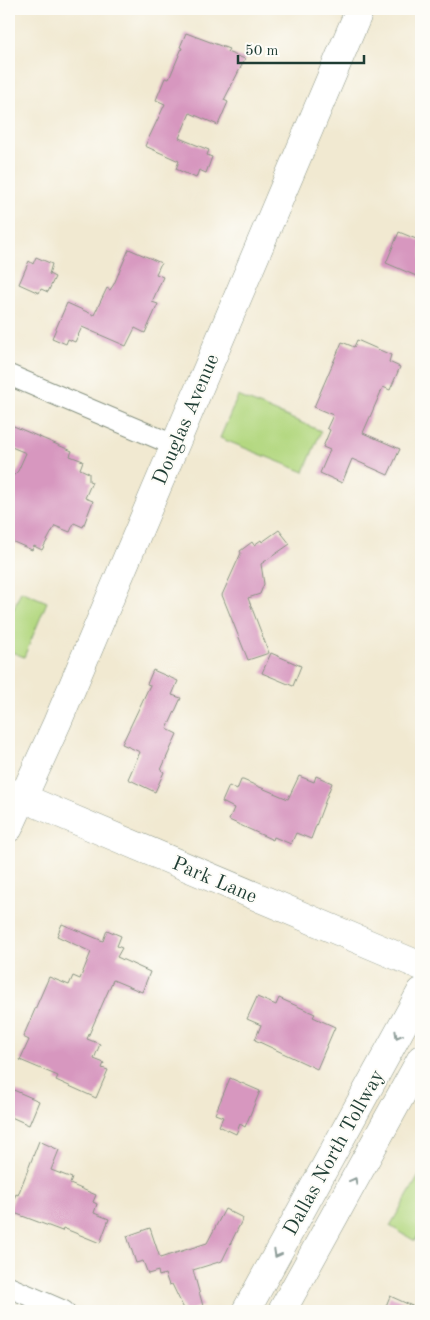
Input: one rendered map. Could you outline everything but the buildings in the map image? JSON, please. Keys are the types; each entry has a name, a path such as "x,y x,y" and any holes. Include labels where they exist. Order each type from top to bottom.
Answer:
{"main road":[{"name":"Douglas Avenue","path":"9,828 15,794 57,723 360,9"},
{"name":"Park Lane","path":"15,794 421,966"},
{"name":"Dallas North Tollway","path":"246,1311 421,992"},
{"name":"Dallas North Tollway","path":"282,1311 421,1058"}],"street":[{"path":"9,376 174,445"},
{"path":"9,1287 64,1311"}],"green space":[{"path":"238,396 321,431 304,472 220,438"},
{"path":"21,591 47,602 24,657 9,651 9,620"},
{"path":"420,1174 421,1229 415,1241 390,1226"}]}
